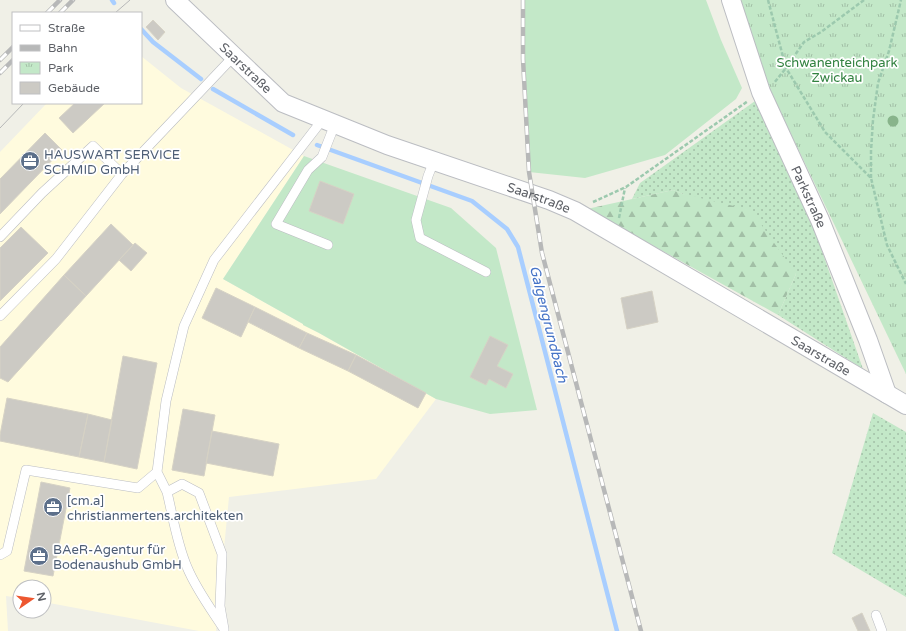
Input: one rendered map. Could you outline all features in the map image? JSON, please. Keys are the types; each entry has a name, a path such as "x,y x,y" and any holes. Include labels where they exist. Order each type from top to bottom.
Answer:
{"street":[{"name":"Saarstraße","path":"175,0 283,103 329,127 387,144 431,168 549,200 574,211 906,405"},
{"name":"Parkstraße","path":"731,0 761,92 820,220 868,340 887,394"}],"lane":[{"path":"0,316 56,259 122,174 234,56"},
{"path":"328,245 276,224 308,170 322,157 329,127"},
{"path":"224,630 195,584 187,566 177,534 167,492 157,472 166,401 184,326 214,260 329,127"},
{"path":"0,237 42,193 93,146 122,174"},
{"path":"431,168 416,220 420,238 486,272"},
{"path":"0,555 6,551 26,470 138,488 157,472"},
{"path":"167,492 182,484 199,493 222,554 220,606 224,630"},
{"path":"876,615 882,631"}],"path":[{"path":"768,0 786,68 825,132 871,178"},
{"path":"574,211 626,187 761,92 769,89 804,42 821,32 864,0"},
{"path":"901,0 889,51 878,83 872,120 871,178 888,245 906,284"},
{"path":"615,235 626,187"}],"shaded area":[{"path":"142,57 181,88 304,156 223,279 436,399 376,479 229,497 216,631 199,631 52,603 52,579 12,579 12,597 6,596 8,631 0,631 0,152 46,104 142,104"}],"green space":[{"path":"523,0 706,0 721,40 742,88 736,99 665,155 585,178 529,172 523,59"},
{"name":"Schwanenteichpark Zwickau","path":"734,0 906,0 906,374 765,80"},
{"path":"755,101 813,225 863,369 778,315 796,274 683,194 673,190 632,199 640,183"},
{"path":"304,156 451,208 496,248 537,410 490,414 436,399 223,279"},
{"path":"673,190 683,194 751,210 796,274 778,315 587,209"},
{"path":"873,413 906,432 906,597 832,553"}],"building":[{"path":"153,20 165,32 158,40 146,27"},
{"path":"74,104 104,104 73,133 59,118"},
{"path":"45,133 62,150 0,214 0,179"},
{"path":"320,181 354,194 343,224 309,211"},
{"path":"111,224 133,245 86,296 64,275"},
{"path":"21,227 48,253 0,301 0,248"},
{"path":"135,243 147,253 131,271 119,260"},
{"path":"64,275 86,296 8,382 0,378 0,347"},
{"path":"216,288 255,307 241,337 202,318"},
{"path":"652,291 658,322 627,329 621,298"},
{"path":"255,307 307,333 299,348 248,322"},
{"path":"307,333 356,355 348,371 299,348"},
{"path":"490,336 508,345 497,366 513,374 506,388 489,379 486,385 470,377"},
{"path":"356,355 426,393 418,408 348,371"},
{"path":"123,356 157,363 137,469 104,462"},
{"path":"7,398 88,414 79,457 0,441"},
{"path":"183,409 215,415 204,476 172,470"},
{"path":"88,414 112,420 104,462 79,457"},
{"path":"212,431 279,444 273,476 206,463"},
{"path":"41,482 70,488 53,576 24,571"},
{"path":"862,613 870,631 858,631 852,618"}],"waterway":[{"name":"Galgengrundbach","path":"142,30 153,42 201,79"},
{"name":"Galgengrundbach","path":"213,89 293,135"},
{"name":"Galgengrundbach","path":"317,145 472,201 507,229 518,247 617,631"}],"tram line":[{"path":"116,12 130,0"},
{"path":"0,128 23,104"}],"railway":[{"path":"48,12 60,0"},
{"path":"61,12 73,0"},
{"path":"523,0 523,59 529,172 542,253 641,631"},
{"path":"0,60 12,48"},
{"path":"0,73 12,61"}],"place":[{"name":"HAUSWART SERVICE SCHMID GmbH","path":"30,161"},
{"name":"[cm.a] christianmertens.architekten","path":"53,507"},
{"name":"BAeR-Agentur für Bodenaushub GmbH","path":"39,556"}]}
